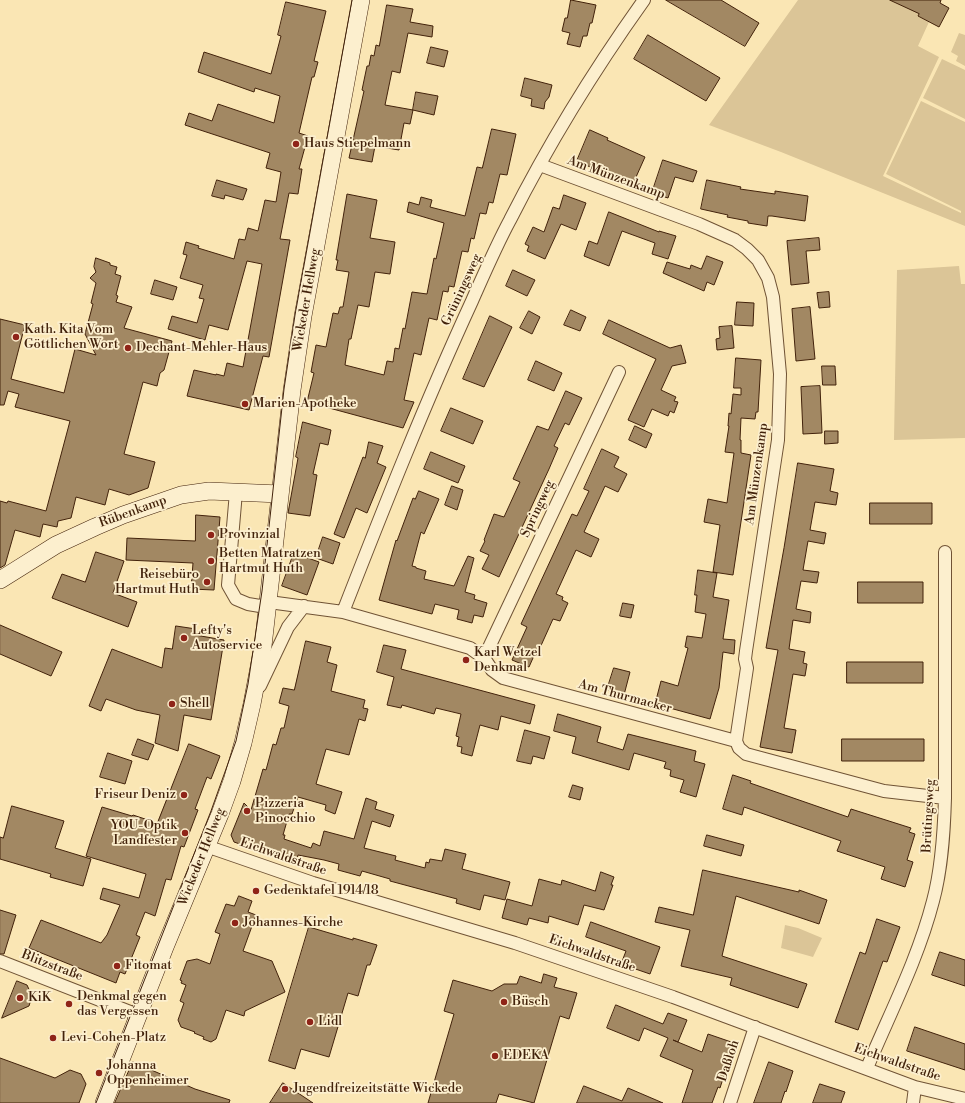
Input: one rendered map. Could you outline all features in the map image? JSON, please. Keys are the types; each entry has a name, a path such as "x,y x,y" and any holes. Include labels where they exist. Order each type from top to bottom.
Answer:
{"main road":[{"name":"Wickeder Hellweg","path":"104,1103 138,1015 220,814 232,781 243,743 262,652 269,602 292,390 303,316 361,0"},
{"name":"Rübenkamp","path":"0,580 56,545 123,515 181,495 209,491 280,494"}],"street":[{"name":"Grüningsweg","path":"343,612 426,404 510,221 572,109 616,39 644,0"},
{"name":"Am Münzenkamp","path":"540,165 699,224 734,240 747,249 758,260 768,278 773,297 780,374 778,440 746,651 745,659 747,668 736,741"},
{"name":"Springweg","path":"484,658 619,372"},
{"path":"236,492 228,586 236,599 248,604 260,606 269,602"},
{"name":"Brütingsweg","path":"866,1068 916,953 934,899 941,859 945,798 944,552"},
{"name":"Am Thurmacker","path":"269,602 343,612 470,648 484,658 492,670 503,678 736,741"},
{"path":"252,704 288,627 304,606"},
{"path":"736,741 739,748 746,754 884,792 945,798"},
{"name":"Eichwaldstraße","path":"206,846 313,883 515,943 673,996 915,1087 965,1099"},
{"name":"Blitzstraße","path":"0,962 26,970 138,1015"},
{"name":"Daßloh","path":"730,1103 755,1028"},
{"path":"913,1103 915,1087"}],"shaded area":[{"path":"798,0 901,0 899,4 919,14 918,16 929,22 918,46 939,57 883,176 961,213 961,211 886,174 921,101 965,122 965,226 781,152 709,125"},
{"path":"959,33 965,35 965,66 956,61 958,56 951,52"},
{"path":"942,59 965,70 965,119 923,98"},
{"path":"959,266 961,284 965,284 965,438 894,440 897,270"},
{"path":"785,925 798,928 822,938 813,957 781,948"}],"building":[{"path":"571,0 596,5 592,23 590,23 587,36 583,36 580,47 567,44 570,33 562,31"},
{"path":"666,0 721,0 759,23 745,46"},
{"path":"890,0 941,0 940,3 949,8 939,27 918,16 919,14"},
{"path":"286,2 326,11 314,61 318,62 314,77 312,77 299,133 308,136 299,169 302,169 298,194 289,193 280,239 290,240 269,357 263,356 249,410 187,396 194,370 224,376 227,363 243,367 262,264 247,261 228,330 209,325 205,340 168,329 172,316 197,323 204,299 199,298 203,285 180,278 187,255 183,254 186,242 199,246 198,248 234,259 239,239 245,240 248,228 258,231 265,200 276,202 281,172 266,168 270,153 185,125 189,113 212,121 218,104 274,123 280,96 255,88 254,92 198,72 204,52 271,74 281,36 278,35"},
{"path":"387,5 413,9 410,22 433,26 432,37 408,33 400,73 392,71 385,105 413,110 410,124 404,123 399,150 375,146 372,162 349,158 364,91 362,90 367,66 369,66 371,55 374,56 376,45 379,46"},
{"path":"648,35 720,78 706,101 634,59"},
{"path":"431,47 448,51 444,67 427,63"},
{"path":"525,78 552,85 549,97 545,102 544,109 531,106 532,99 521,96"},
{"path":"416,92 438,96 434,115 413,110"},
{"path":"492,129 516,134 507,175 500,174 493,203 489,202 486,214 480,213 474,239 471,238 468,252 462,251 454,287 449,286 448,292 443,291 437,320 429,318 421,355 414,353 404,400 414,402 403,428 307,402 314,373 311,372 316,345 326,347 333,313 338,314 340,307 343,307 349,272 336,270 338,260 336,260 347,194 377,200 370,238 395,242 390,274 375,272 369,307 358,305 351,339 349,339 345,365 384,375 387,361 393,362 395,348 399,349 403,328 405,329 412,292 427,294 434,258 436,259 444,223 407,212 409,202 419,205 421,197 432,200 430,207 465,216 477,167 482,168"},
{"path":"590,130 608,138 607,140 645,157 632,186 577,161"},
{"path":"663,160 697,171 693,182 675,177 668,198 652,193"},
{"path":"217,180 247,189 243,200 225,195 224,199 212,196"},
{"path":"707,180 741,187 740,189 775,194 775,191 808,196 805,221 768,216 767,226 748,223 748,221 727,217 728,215 701,209"},
{"path":"564,195 586,203 576,230 561,224 545,259 527,251 529,246 525,244 533,227 544,232 553,207 559,209"},
{"path":"609,212 659,232 676,236 668,259 652,254 655,243 622,231 609,266 584,256 589,241 597,244"},
{"path":"819,238 820,250 806,251 809,283 791,285 787,241"},
{"path":"707,256 723,262 714,285 707,282 704,291 663,273 667,262 690,269 691,265 701,269"},
{"path":"96,258 117,267 115,274 121,276 116,295 118,296 116,302 132,307 124,328 172,341 164,370 160,373 157,386 143,382 124,454 155,462 148,488 129,495 109,489 105,505 76,497 71,518 58,521 57,527 43,524 40,537 15,530 5,565 0,568 0,501 7,503 8,501 46,511 70,421 15,407 19,394 8,391 4,405 0,405 0,319 25,325 11,379 64,393 75,349 96,355 85,334 93,304 91,303 96,283 90,278 96,272 94,267"},
{"path":"513,270 535,280 527,296 506,286"},
{"path":"155,280 177,287 173,300 151,294"},
{"path":"829,292 830,307 819,308 817,293"},
{"path":"737,302 754,303 753,326 735,325"},
{"path":"810,307 815,359 796,361 792,309"},
{"path":"571,310 586,317 580,331 564,325"},
{"path":"529,311 540,317 532,334 520,328"},
{"path":"490,316 512,327 484,387 463,379"},
{"path":"609,320 670,348 681,345 686,363 672,366 661,390 676,397 674,401 678,402 674,413 670,411 668,416 652,409 644,427 628,420 656,359 603,334"},
{"path":"732,326 734,348 717,350 716,339 720,338 719,327"},
{"path":"736,358 761,360 758,412 756,412 755,419 741,418 741,453 751,455 733,575 713,572 720,525 704,522 708,499 727,503 734,453 725,452 729,426 729,413 731,414 733,394 741,395 741,388 734,388"},
{"path":"536,361 562,373 554,391 528,380"},
{"path":"822,366 835,366 836,385 823,385"},
{"path":"820,386 822,433 803,434 801,387"},
{"path":"566,391 582,398 569,425 565,423 554,446 558,448 499,577 482,569 489,555 480,551 494,514 504,517 520,482 513,479 537,426 548,430"},
{"path":"451,408 483,421 473,444 441,431"},
{"path":"303,422 331,430 328,445 320,443 313,474 317,475 310,516 288,513 298,458 296,457"},
{"path":"635,426 652,434 646,448 629,440"},
{"path":"825,431 838,431 838,443 825,444"},
{"path":"369,442 383,446 377,463 386,467 367,513 356,508 344,538 334,534 363,457 365,458"},
{"path":"602,449 619,457 614,467 627,474 618,492 605,486 584,532 599,539 591,557 576,550 556,594 563,597 562,600 568,603 560,621 553,619 539,650 537,649 529,667 512,660 527,627 521,624 572,514 577,516 589,491 584,489"},
{"path":"431,452 465,466 458,483 424,469"},
{"path":"798,463 834,469 830,491 838,493 836,505 815,502 810,530 826,533 824,544 808,541 803,570 819,572 817,583 801,581 796,609 811,612 810,623 793,620 789,649 805,652 803,663 807,664 805,676 793,674 784,728 796,730 792,753 760,747 778,650 766,648"},
{"path":"452,486 463,490 457,510 445,505"},
{"path":"419,491 439,499 424,534 421,532 412,566 426,571 424,579 454,586 468,556 474,558 465,592 475,595 474,599 487,603 483,617 474,615 472,623 457,619 459,610 435,604 432,614 379,600 396,540 397,541 413,498 415,499"},
{"path":"870,503 932,503 932,524 870,524"},
{"path":"196,515 220,517 214,590 191,589 193,563 126,560 127,538 195,541"},
{"path":"323,537 340,543 333,564 316,558"},
{"path":"96,552 124,561 113,593 137,602 128,627 52,598 62,574 85,582"},
{"path":"294,553 319,562 307,595 282,586"},
{"path":"698,570 717,573 713,597 729,600 723,639 735,640 734,654 723,652 719,688 710,719 655,704 661,681 678,686 688,648 685,647 687,636 702,638 706,614 695,612 697,595 695,595"},
{"path":"858,582 923,582 923,603 858,603"},
{"path":"623,603 634,605 631,618 620,616"},
{"path":"0,625 62,652 51,676 0,654"},
{"path":"176,626 196,629 195,635 224,640 211,720 184,715 178,751 155,743 160,715 136,710 106,699 101,711 89,706 112,649 162,668 165,648 172,649"},
{"path":"306,641 331,647 327,662 337,665 331,691 365,700 363,708 368,709 365,721 359,719 349,755 326,749 316,784 342,792 335,814 325,810 326,805 298,797 292,814 289,814 283,835 285,835 284,839 311,848 313,843 320,846 324,831 354,839 366,798 377,802 375,809 394,815 390,827 372,821 364,848 396,856 395,860 425,868 426,862 429,863 430,859 442,861 445,849 466,854 462,869 510,882 505,900 484,895 480,910 456,903 457,899 390,881 390,879 362,871 360,876 338,870 339,864 298,855 296,863 234,842 231,835 244,803 251,810 263,769 266,770 273,744 276,745 281,728 284,728 289,706 279,703 283,688 294,690"},
{"path":"384,645 406,650 401,669 535,705 530,724 501,716 498,730 480,725 472,756 461,753 462,747 457,746 459,737 456,736 461,714 436,708 434,714 402,705 401,708 387,705 394,677 377,672"},
{"path":"847,662 923,662 923,683 847,683"},
{"path":"614,668 630,672 624,695 607,690"},
{"path":"558,714 601,727 597,742 623,750 628,734 696,751 694,761 705,764 696,797 680,792 684,780 670,776 671,770 664,768 666,762 634,753 629,770 572,753 576,737 554,731"},
{"path":"525,730 550,737 544,759 533,756 531,764 517,761"},
{"path":"138,739 154,745 148,760 132,755"},
{"path":"842,739 924,739 924,761 842,761"},
{"path":"189,744 220,756 211,779 207,777 195,809 198,810 184,847 181,846 171,880 166,879 155,916 145,912 136,935 140,937 125,974 120,972 116,983 29,948 41,920 101,943 107,935 120,905 100,899 103,888 139,898 146,874 86,856 91,840 102,807 157,823"},
{"path":"108,753 132,761 125,784 100,777"},
{"path":"733,775 751,781 750,783 848,817 851,809 911,828 909,832 915,834 907,860 913,862 905,887 881,879 885,867 837,851 841,841 744,807 742,815 723,809"},
{"path":"573,785 583,788 580,800 569,797"},
{"path":"12,806 64,821 55,848 91,859 83,886 50,877 51,874 0,859 0,837 3,838"},
{"path":"707,835 744,845 741,856 704,846"},
{"path":"703,870 799,892 799,890 827,900 819,924 736,896 722,956 807,984 798,1008 730,985 732,978 681,966 690,930 655,922 659,907 693,915"},
{"path":"601,872 614,877 611,885 613,885 604,910 584,905 578,925 549,916 548,923 529,918 527,925 502,918 507,899 532,906 539,879 561,885 562,880 595,891"},
{"path":"239,896 252,901 248,912 256,915 243,951 272,961 285,992 245,1011 244,1016 226,1010 216,1039 211,1042 203,1039 204,1037 194,1033 195,1032 181,1027 178,1020 184,1003 180,1001 186,985 181,983 182,981 180,980 187,961 197,959 210,964 220,934 215,932 226,904 234,906"},
{"path":"0,910 16,915 4,954 0,954"},
{"path":"877,919 900,927 887,962 883,961 858,1030 835,1022 860,952 865,954"},
{"path":"591,922 660,947 650,974 621,964 626,951 586,937"},
{"name":"Lidl","path":"309,927 353,940 353,938 377,945 370,965 367,965 358,996 348,993 329,1057 301,1049 295,1069 269,1061"},
{"path":"940,952 965,960 965,986 932,975"},
{"name":"EDEKA","path":"544,974 557,978 554,987 577,993 569,1019 560,1016 534,1103 499,1094 496,1103 428,1103 454,1014 444,1011 453,980 492,991 504,984 517,984 520,976 541,983"},
{"path":"17,981 27,985 32,996 29,1006 2,1018"},
{"path":"616,1005 663,1024 668,1013 687,1020 678,1042 673,1040 702,1052 708,1034 737,1044 729,1067 727,1066 720,1088 718,1087 712,1103 682,1103 693,1070 660,1056 668,1038 644,1028 639,1041 607,1028"},
{"path":"915,1027 965,1044 965,1070 907,1051"},
{"path":"0,1058 55,1078 70,1070 81,1074 86,1084 79,1103 0,1103"},
{"path":"133,1062 195,1089 230,1100 229,1103 115,1103"},
{"path":"769,1062 793,1071 786,1092 785,1091 781,1103 754,1103"},
{"name":"Jugendfreizeitstätte Wickede","path":"283,1083 313,1103 270,1103"},
{"path":"820,1084 845,1092 841,1103 813,1103"},
{"path":"584,1086 622,1101 628,1088 663,1103 577,1103"}],"tram line":[{"path":"96,1103 211,811 236,741 248,684 262,591 284,389 295,315 352,0"}],"place":[{"name":"Haus Stiepelmann","path":"296,144"},
{"name":"Kath. Kita Vom Göttlichen Wort","path":"16,337"},
{"name":"Dechant-Mehler-Haus","path":"128,348"},
{"name":"Marien-Apotheke","path":"245,404"},
{"name":"Provinzial","path":"211,535"},
{"name":"Betten Matratzen Hartmut Huth","path":"211,561"},
{"name":"Reisebüro Hartmut Huth","path":"207,582"},
{"name":"Lefty's Autoservice","path":"184,638"},
{"name":"Karl Wetzel Denkmal","path":"466,660"},
{"name":"Shell","path":"172,704"},
{"name":"Friseur Deniz","path":"184,795"},
{"name":"Pizzeria Pinocchio","path":"247,811"},
{"name":"YOU-Optik Landfester","path":"185,833"},
{"name":"Gedenktafel 1914/18","path":"256,891"},
{"name":"Johannes-Kirche","path":"235,923"},
{"name":"Fitomat","path":"117,966"},
{"name":"KiK","path":"20,998"},
{"name":"Büsch","path":"504,1002"},
{"name":"Denkmal gegen das Vergessen","path":"69,1004"},
{"name":"Lidl","path":"310,1022"},
{"name":"Levi-Cohen-Platz","path":"53,1038"},
{"name":"EDEKA","path":"495,1056"},
{"name":"Johanna Oppenheimer","path":"99,1073"},
{"name":"Jugendfreizeitstätte Wickede","path":"285,1089"}]}
